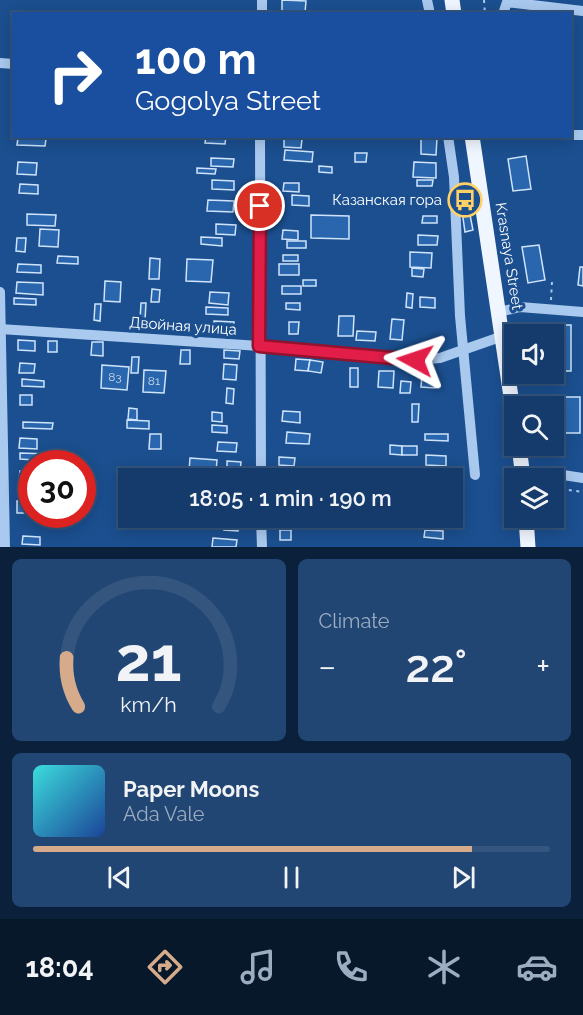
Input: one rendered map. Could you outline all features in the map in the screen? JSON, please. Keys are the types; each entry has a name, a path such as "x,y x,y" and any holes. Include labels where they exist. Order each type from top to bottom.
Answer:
{"main road":[{"name":"Krasnaya Street","path":"473,138 511,396"},
{"path":"527,528 528,547"}],"street":[{"path":"504,12 507,2 583,11"},
{"path":"260,138 261,468"},
{"path":"448,138 454,177 460,316 475,475"},
{"path":"0,292 5,547"},
{"path":"499,312 520,307 583,312"},
{"name":"Двойная улица","path":"0,329 259,346 415,360 440,358 503,336"},
{"path":"564,475 583,478"},
{"path":"261,528 262,547"}],"path":[{"path":"551,308 552,281"},
{"path":"564,489 583,492"}],"building":[{"path":"282,0 306,1 305,12 282,11"},
{"path":"18,138 46,139 45,146 17,145"},
{"path":"206,138 226,138 225,144 205,143"},
{"path":"284,138 302,139 301,148 284,147"},
{"path":"421,138 437,138 436,155 421,154"},
{"path":"285,150 313,152 312,162 284,160"},
{"path":"355,153 367,153 366,162 355,162"},
{"path":"526,156 531,189 513,191 508,159"},
{"path":"211,158 234,159 233,167 211,166"},
{"path":"18,162 37,163 36,175 17,174"},
{"path":"414,162 436,163 436,178 413,177"},
{"path":"319,166 332,167 332,173 319,172"},
{"path":"197,168 216,169 215,174 197,173"},
{"path":"212,180 234,181 234,190 212,189"},
{"path":"417,180 433,180 432,186 417,186"},
{"path":"284,183 299,183 299,192 283,191"},
{"path":"20,184 38,185 38,194 19,193"},
{"path":"292,195 309,196 309,206 292,205"},
{"path":"418,196 436,197 435,205 417,204"},
{"path":"208,200 234,201 233,212 207,211"},
{"path":"469,210 473,230 465,232 462,211"},
{"path":"27,214 56,215 55,226 27,225"},
{"path":"311,215 349,216 349,239 311,238"},
{"path":"423,216 437,216 437,223 422,223"},
{"path":"216,224 236,225 235,235 216,234"},
{"path":"40,229 59,230 58,247 39,246"},
{"path":"283,230 298,231 298,240 282,239"},
{"path":"418,235 438,236 437,245 418,245"},
{"path":"201,237 222,238 222,246 201,244"},
{"path":"17,238 26,238 25,252 16,251"},
{"path":"287,241 306,241 306,248 287,248"},
{"path":"539,245 545,280 528,283 522,247"},
{"path":"410,252 432,253 431,268 410,267"},
{"path":"283,255 298,255 298,261 283,261"},
{"path":"58,256 78,257 78,264 57,263"},
{"path":"150,258 160,259 159,279 149,279"},
{"path":"187,259 213,260 211,282 186,281"},
{"path":"18,264 41,265 41,273 17,272"},
{"path":"279,264 299,264 299,275 279,275"},
{"path":"580,267 583,267 583,286 578,285"},
{"path":"412,268 424,269 423,277 412,276"},
{"path":"303,280 316,280 316,286 303,286"},
{"path":"105,281 121,282 120,302 104,301"},
{"path":"17,282 43,283 43,295 16,293"},
{"path":"282,286 301,286 301,294 282,294"},
{"path":"152,289 160,290 159,302 151,302"},
{"path":"210,292 229,293 228,305 209,303"},
{"path":"407,293 413,294 412,308 406,307"},
{"path":"420,297 435,298 435,308 420,307"},
{"path":"14,298 36,299 36,305 14,304"},
{"path":"141,303 146,303 145,320 140,320"},
{"path":"286,303 300,303 300,310 286,309"},
{"path":"95,304 101,304 100,321 94,320"},
{"path":"206,307 228,308 228,315 206,314"},
{"path":"339,316 354,316 353,336 338,336"},
{"path":"392,319 404,320 402,340 390,339"},
{"path":"214,321 234,322 233,331 214,330"},
{"path":"289,322 299,322 298,334 289,334"},
{"path":"564,325 571,325 571,371 564,371"},
{"path":"357,331 376,332 375,341 356,340"},
{"path":"18,340 35,341 35,351 18,350"},
{"path":"48,341 57,341 57,352 48,352"},
{"path":"92,342 103,342 103,356 91,355"},
{"path":"181,350 190,350 190,364 180,364"},
{"path":"224,350 240,351 239,359 224,358"},
{"path":"132,357 139,357 138,373 131,373"},
{"path":"296,359 310,360 308,371 295,370"},
{"path":"310,360 323,362 321,373 308,371"},
{"path":"20,363 35,364 34,373 19,373"},
{"path":"224,364 237,365 236,380 223,379"},
{"path":"102,365 129,367 127,390 101,388"},
{"path":"350,368 358,368 358,387 350,387"},
{"path":"144,370 166,371 164,393 143,392"},
{"path":"379,371 394,371 393,388 378,387"},
{"path":"422,374 436,375 435,388 421,387"},
{"path":"22,379 44,381 44,387 22,386"},
{"path":"401,381 411,382 410,393 400,393"},
{"path":"227,388 234,389 233,404 226,403"},
{"path":"20,395 32,395 32,405 20,405"},
{"path":"564,397 580,397 580,433 564,433"},
{"path":"412,404 419,404 418,422 412,422"},
{"path":"129,408 137,409 137,420 128,419"},
{"path":"283,411 300,412 300,423 282,421"},
{"path":"212,412 222,413 222,422 212,421"},
{"path":"127,420 149,421 149,429 127,428"},
{"path":"23,422 53,423 52,429 23,428"},
{"path":"212,425 227,426 227,433 212,432"},
{"path":"287,432 310,434 309,444 286,443"},
{"path":"150,434 161,434 161,449 149,449"},
{"path":"425,434 448,434 448,441 425,440"},
{"path":"20,438 37,439 37,449 19,448"},
{"path":"218,442 237,443 236,452 217,451"},
{"path":"390,445 402,446 402,455 390,454"},
{"path":"402,446 417,446 417,455 402,455"},
{"path":"426,455 446,456 446,466 426,465"},
{"path":"279,457 295,458 294,466 279,465"},
{"path":"190,458 217,460 216,468 189,468"},
{"path":"227,461 241,462 240,468 227,468"},
{"path":"224,528 238,528 238,531 224,530"},
{"path":"280,530 291,530 291,540 280,540"},
{"path":"425,530 443,531 443,539 424,537"},
{"path":"23,536 40,537 40,545 22,544"},
{"path":"213,538 237,540 236,547 212,547"}],"place":[{"name":"Казанская гора","path":"465,200"}],"route":[{"path":"260,206 259,346 415,360"}]}
